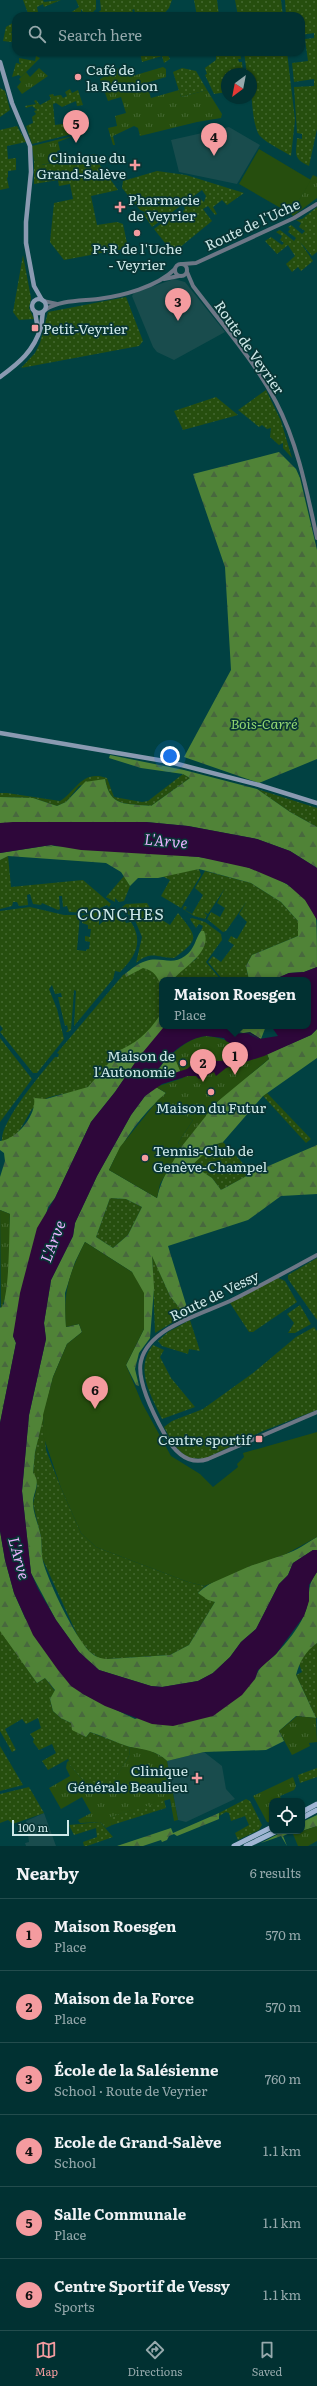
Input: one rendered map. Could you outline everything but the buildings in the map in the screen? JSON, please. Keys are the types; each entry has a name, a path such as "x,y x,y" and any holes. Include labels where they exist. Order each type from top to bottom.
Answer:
{"main road":[{"path":"0,62 12,104 26,134 30,149 31,178 25,231 34,286 33,303 38,334"},
{"path":"0,377 28,354 38,334 44,311 42,301 34,286"},
{"path":"33,303 42,301"},
{"path":"35,311 44,311"},
{"path":"0,733 170,762 254,783 317,803"},
{"path":"305,1810 317,1804"},
{"path":"305,1816 317,1810"},
{"path":"234,1846 269,1828"},
{"path":"246,1846 271,1834"}],"street":[{"name":"Route de l'Uche","path":"183,264 196,262 294,218 317,204"},
{"name":"Route de l'Uche","path":"180,276 196,262"},
{"path":"161,279 175,269 177,265 183,264"},
{"name":"Route de Veyrier","path":"183,264 193,286 262,378 277,403 301,468 317,538"},
{"path":"42,301 57,304 112,296 161,279 180,276 175,269"},
{"name":"Route de Veyrier","path":"180,276 193,286"},
{"path":"44,311 57,304"},
{"name":"Route de Vessy","path":"317,1255 227,1303 172,1327 154,1341 146,1351 141,1361 140,1371 150,1401 170,1442 182,1456 195,1461 208,1459 317,1412"}],"shaded area":[{"path":"229,127 260,145 237,184 179,172 171,140"},
{"path":"174,279 185,282 225,332 174,360 157,352 153,347 132,296 134,293"},
{"name":"Clinique Générale Beaulieu","path":"204,1752 222,1766 226,1789 235,1799 186,1822 178,1820 167,1761"},
{"path":"44,1813 56,1846 26,1846 25,1843 29,1842 26,1821"}],"green space":[{"path":"23,0 43,0 44,2 61,0 44,7 43,4 37,7 38,12 28,12"},
{"path":"76,0 96,0 96,9 93,12 83,12 81,9 81,12 72,12 79,7"},
{"path":"100,0 172,0 166,12 135,12 134,9 132,10 133,12 99,12 101,10"},
{"path":"194,0 217,0 218,12 196,12"},
{"path":"235,0 281,0 282,12 237,12"},
{"path":"285,0 317,0 317,129 309,166 300,161 297,155 297,138 302,139 302,134 297,133 294,87 314,86 314,79 294,82 292,63 308,61 305,39 314,38 314,33 305,34 305,12 286,12"},
{"path":"12,23 11,42 3,41 6,27"},
{"path":"36,56 40,58 21,77 19,75 12,77 16,63 21,64 19,62 19,58 35,61"},
{"path":"141,56 162,56 142,62"},
{"path":"162,56 168,56 170,59 164,63"},
{"path":"216,56 241,56 241,59 238,59 239,62 242,62 242,68 221,68 221,93 214,94 205,75 207,74 205,68 216,60"},
{"path":"245,56 287,56 295,120 291,156 267,142 260,136 255,125 252,104 257,104 257,68 246,68"},
{"path":"121,67 124,68 129,77 163,67 166,69 166,77 146,83 151,98 179,90 181,97 207,90 222,114 221,118 197,122 140,136 138,128 134,126 113,136 115,145 113,145 108,128 117,126 115,116 126,113 121,97 108,101 100,79"},
{"path":"39,68 48,76 22,94 17,87 21,82 19,79 26,72 30,77"},
{"path":"182,68 196,71 207,90 181,97 173,72"},
{"path":"0,88 5,91 10,110 0,117"},
{"path":"70,89 72,93 78,90 83,105 77,106 76,101 62,107 56,103 53,104 55,125 85,121 88,130 32,144 26,126 33,123 32,117 36,114 34,111 37,110 32,106 26,108 25,106 36,104 34,101 36,100 40,105 51,99 49,95 53,94 54,96 61,95 63,98 67,96 65,92"},
{"path":"17,126 26,142 7,146 8,159 16,158 16,170 8,171 7,178 9,188 0,190 0,130"},
{"path":"73,136 58,142 60,150 57,151 60,161 41,165 41,160 34,161 32,146"},
{"path":"259,149 311,180 291,214 239,184"},
{"path":"95,154 99,164 118,190 91,196 97,225 117,222 123,224 128,248 64,260 50,242 54,203 73,199 70,184 59,186 58,180 34,184 34,161 41,159 42,165"},
{"path":"157,171 186,175 244,193 227,205 222,200 213,207 217,214 215,215 208,206 203,209 212,221 173,253 154,229 170,217 172,219 175,217 178,220 185,215 183,211 185,209 184,207 198,197 204,202 206,196 202,190 152,227 144,215 145,212 140,210 122,188 123,181"},
{"path":"313,175 317,177 317,198 293,216 291,214"},
{"path":"317,207 317,252 312,256 300,242 313,261 301,271 298,267 292,272 286,264 295,256 288,245 277,254 265,241 271,237 282,245 284,243 280,240 282,236 276,232 280,230 294,241 296,238 288,232 290,229 288,227 291,225 302,234 305,231 299,227 301,223 296,220 302,219"},
{"path":"23,255 31,298 29,308 34,319 19,320 13,312"},
{"path":"126,297 143,341 139,346 21,368 35,353 40,343 48,312"},
{"path":"266,390 281,421 292,458 283,448 283,443 279,445 270,437 271,428 267,429 262,425 259,427 238,410"},
{"path":"216,397 238,415 183,430 174,411"},
{"name":"Bois-Carré","path":"279,452 296,469 300,478 317,550 317,759 259,783 184,757 231,670 225,567 193,474"},
{"path":"110,755 184,770 257,789 290,812 317,827 317,868 290,851 257,839 188,826 146,822 0,823 0,797 33,798 57,806 66,802 85,782 105,779 107,788 111,795 120,802 151,806 190,778 183,774 141,768 109,758"},
{"path":"183,774 190,778 151,806 127,804 115,799 107,788 105,779 79,786 66,802 57,806 33,798 0,797 0,793 7,793 60,801 66,797 80,782 91,776 98,776 107,778 114,797 142,802 148,801"},
{"path":"257,789 317,808 317,827 290,812"},
{"path":"51,845 66,846 100,850 200,857 259,871 284,882 304,898 316,918 317,967 304,972 289,973 280,977 248,977 246,966 252,955 298,936 298,921 281,902 251,883 199,869 158,878 138,878 130,886 121,872 106,863 8,856 0,860 0,853"},
{"path":"8,856 11,887 83,880 111,904 109,907 107,905 100,908 100,910 94,909 86,913 69,912 67,906 63,907 62,896 59,896 60,909 58,910 42,903 41,905 33,904 30,894 27,895 28,905 19,906 17,902 13,902 12,906 0,909 0,860"},
{"path":"199,869 201,875 181,908 161,896 170,880 160,875"},
{"path":"205,871 251,883 281,902 298,921 298,936 252,955 246,966 248,977 220,977 208,962 213,956 221,962 234,945 228,941 231,936 237,939 247,922 239,914 247,901 226,931 223,932 207,919 211,912 220,917 225,908 217,903 225,888 208,914 204,912 207,915 205,919 194,916 183,909 184,906 187,907 185,910 192,914 203,895 195,888"},
{"path":"124,876 130,886 124,901 119,902 115,898 115,902 106,897"},
{"path":"147,903 154,915 170,925 178,913 192,933 192,942 174,958 151,956 146,957 136,963 142,937 135,920 121,908 126,904"},
{"path":"30,907 64,915 80,915 77,950 86,951 89,949 90,942 85,941 85,936 90,937 91,929 88,929 88,925 82,923 82,916 97,912 108,912 99,918 99,925 114,912 121,919 123,917 126,923 131,922 137,936 136,949 130,961 120,972 115,971 113,979 74,1026 76,991 74,990 71,1030 68,1032 66,1032 68,1029 67,1025 65,1026 58,997 62,997 61,993 55,994 52,985 49,989 57,1009 64,1039 37,1073 33,1073 0,1032 3,1029 0,1025 0,911"},
{"path":"192,918 205,922 221,934 222,940 206,962 218,977 175,977 182,969 196,959 204,931 201,931 203,926 199,924 196,928 190,919"},
{"path":"201,931 204,931 206,939 201,952 176,977 159,977 159,980 150,971 143,968 126,977 125,974 143,962 151,960 171,961 180,959 191,950"},
{"path":"148,962 160,977 159,1024 132,1046 115,1052 114,1057 105,1069 88,1087 76,1092 49,1098 36,1105 18,1132 9,1139 2,1141 7,1122 22,1098 55,1057 58,1057 59,1054 57,1053 123,975"},
{"path":"159,1016 159,1029 164,1029 139,1057 115,1092 91,1122 55,1198 48,1207 13,1336 16,1343 0,1423 0,1308 4,1304 10,1214 0,1210 0,1177 5,1161 4,1153 0,1150 0,1141 13,1136 25,1125 32,1111 34,1098 46,1099 88,1087 114,1057 115,1052 136,1041 153,1025"},
{"path":"265,1029 261,1039 250,1032 243,1033 232,1030"},
{"path":"317,1029 317,1058 263,1096 223,1142 214,1145 192,1165 212,1178 221,1190 252,1173 317,1145 317,1194 281,1196 248,1220 168,1246 189,1314 185,1315 170,1296 152,1256 154,1288 150,1338 139,1353 135,1369 139,1386 136,1385 126,1365 144,1329 132,1272 85,1242 75,1262 65,1293 66,1327 79,1324 82,1332 67,1344 53,1377 35,1452 33,1473 36,1477 37,1484 33,1505 41,1537 43,1562 47,1574 70,1623 89,1651 100,1658 105,1659 170,1655 189,1645 215,1602 208,1600 198,1593 206,1586 239,1570 293,1551 317,1537 317,1550 313,1550 293,1563 288,1575 279,1584 256,1629 241,1642 230,1657 213,1673 198,1681 162,1687 151,1686 99,1670 79,1652 56,1620 31,1573 22,1491 29,1415 46,1339 44,1323 51,1280 73,1236 75,1223 97,1176 131,1115 145,1096 156,1087 166,1093 133,1128 109,1170 157,1198 166,1172 181,1147 198,1123 217,1102 269,1059 267,1054 311,1035","holes":["110,1198 126,1199 142,1207 128,1235 113,1248 96,1237"]},
{"path":"206,1036 226,1040 244,1050 254,1059 267,1054 269,1059 217,1102 182,1146 178,1143 193,1120 158,1100 166,1093 156,1087 183,1078 176,1061 164,1062 188,1042"},
{"path":"0,1038 32,1079 0,1122"},
{"path":"176,1060 181,1071 162,1077 157,1071 164,1062 166,1063"},
{"path":"267,1093 311,1139 306,1143 263,1096"},
{"name":"Tennis-Club de Genève-Champel","path":"158,1100 193,1120 178,1143 182,1146 160,1184 157,1198 109,1170 120,1147"},
{"path":"223,1142 252,1173 221,1190 212,1178 191,1165 214,1145"},
{"path":"110,1198 126,1199 142,1207 128,1235 113,1248 96,1237"},
{"path":"0,1210 10,1214 8,1278 4,1302 1,1308"},
{"path":"85,1242 132,1272 144,1293 144,1329 126,1365 142,1403 171,1456 200,1474 213,1487 238,1467 237,1464 244,1457 243,1453 317,1432 317,1537 286,1554 250,1566 205,1586 188,1582 96,1547 81,1533 61,1488 44,1438 43,1415 53,1377 67,1344 82,1332 79,1324 66,1327 65,1303 71,1273"},
{"path":"152,1255 170,1296 185,1315 155,1333"},
{"path":"317,1258 317,1320 288,1279 288,1275"},
{"path":"278,1278 285,1281 297,1302 253,1332 249,1332 230,1303"},
{"path":"300,1305 311,1324 295,1333 288,1333 294,1323 287,1314"},
{"path":"190,1320 200,1351 189,1349 188,1354 162,1346 158,1341 168,1332"},
{"path":"314,1327 317,1331 317,1410 263,1431 204,1459 189,1458 173,1444 164,1427 172,1421 203,1409 253,1373 296,1337"},
{"path":"153,1345 164,1350 160,1357 171,1378 195,1407 162,1419 146,1382 145,1363 147,1354"},
{"path":"43,1415 46,1450 81,1533 96,1547 188,1582 205,1586 198,1593 215,1602 189,1645 170,1655 100,1659 90,1652 80,1641 42,1558 41,1537 33,1504 37,1485 33,1473 35,1452"},
{"path":"0,1531 5,1560 14,1593 25,1618 83,1694 135,1719 255,1679 261,1667 277,1653 302,1620 307,1609 311,1583 317,1572 317,1643 304,1657 299,1665 296,1675 316,1718 296,1716 279,1731 284,1741 266,1750 204,1752 167,1761 163,1757 150,1751 130,1747 90,1732 86,1737 72,1730 71,1723 61,1718 53,1711 50,1699 55,1690 45,1678 37,1683 0,1631"},
{"path":"0,1629 37,1683 45,1678 55,1691 50,1699 53,1711 61,1718 71,1723 77,1732 86,1737 90,1732 130,1747 129,1756 110,1788 82,1779 67,1762 69,1761 68,1759 48,1770 42,1761 56,1753 52,1744 39,1750 33,1742 34,1739 30,1734 41,1728 38,1718 26,1724 22,1719 5,1729 16,1750 12,1752 0,1731"},
{"path":"317,1643 316,1718 296,1675 302,1672 299,1664 307,1650"},
{"path":"297,1716 316,1718 317,1742 309,1743 310,1746 292,1755 279,1731"},
{"path":"0,1746 23,1785 0,1791"},
{"path":"130,1747 155,1753 167,1761 178,1820 174,1821 170,1799 110,1817 112,1825 106,1828 100,1822 80,1823 78,1820 91,1813 82,1797 61,1809 49,1788 70,1776 66,1768 67,1762 82,1779 110,1787 129,1756"},
{"path":"317,1768 317,1777 300,1783 298,1775"},
{"path":"293,1777 296,1786 294,1790 280,1796 281,1798 269,1798 269,1822 267,1822 253,1796"},
{"path":"29,1787 44,1813 13,1824 8,1820 0,1823 0,1794"},
{"path":"246,1799 250,1801 262,1825 259,1830 238,1840 235,1833 249,1825 245,1816 231,1821 229,1813 226,1812 219,1816 219,1813"},
{"path":"164,1800 166,1808 112,1825 109,1817"},
{"path":"219,1813 219,1819 177,1836 174,1834 169,1836 167,1840 162,1842 161,1840 143,1846 117,1846 171,1828 173,1833"},
{"path":"317,1815 317,1826 305,1830 305,1821"},
{"path":"100,1822 113,1837 87,1846 84,1846 83,1842 97,1837 96,1828 74,1835 69,1825"},
{"path":"317,1826 317,1841 308,1846 298,1846 293,1834 305,1834 305,1830"},
{"path":"278,1834 288,1834 283,1836 287,1846 281,1836 261,1843"}],"water":[{"name":"L'Arve","path":"146,822 188,826 257,839 290,851 317,868 317,920 305,900 287,884 249,868 199,857 81,850 51,845 0,853 0,823"},
{"name":"L'Arve","path":"317,967 317,1029 311,1035 264,1056 226,1068 216,1076 214,1072 199,1079 196,1076 188,1076 162,1084 145,1096 131,1115 97,1176 75,1223 73,1236 51,1280 44,1323 46,1339 29,1415 22,1491 31,1573 38,1589 56,1620 79,1652 99,1670 151,1686 162,1687 198,1681 213,1673 230,1657 241,1642 256,1629 279,1584 288,1575 293,1563 313,1550 317,1550 317,1572 309,1585 309,1601 304,1616 276,1654 258,1670 255,1679 242,1695 213,1716 173,1726 152,1724 105,1706 71,1686 33,1635 14,1593 5,1560 0,1531 0,1423 16,1343 13,1336 20,1293 37,1228 55,1198 91,1122 115,1092 139,1057 162,1029 230,1029 239,1034 249,1034 259,1039 278,1036 273,1029 311,1029 311,977 280,977 289,973 304,972","holes":["206,1036 224,1038 226,1041 248,1053 222,1061 213,1060 210,1057 208,1062 200,1064 197,1061 187,1069 162,1077 157,1071 172,1053 192,1040"]}],"waterway":[{"path":"239,1034 250,1033 260,1039"}],"place":[{"name":"Café de la Réunion","path":"78,77"},
{"name":"Salle Communale","path":"76,143"},
{"name":"Ecole de Grand-Salève","path":"214,156"},
{"name":"Clinique du Grand-Salève","path":"135,165"},
{"name":"Pharmacie de Veyrier","path":"120,207"},
{"name":"P+R de l'Uche - Veyrier","path":"137,233"},
{"name":"École de la Salésienne","path":"178,321"},
{"name":"Petit-Veyrier","path":"35,328"},
{"name":"Maison de l'Autonomie","path":"183,1063"},
{"name":"Maison Roesgen","path":"235,1075"},
{"name":"Maison de la Force","path":"203,1082"},
{"name":"Maison du Futur","path":"211,1092"},
{"name":"Tennis-Club de Genève-Champel","path":"145,1158"},
{"name":"Centre Sportif de Vessy","path":"95,1409"},
{"name":"Centre sportif","path":"259,1439"},
{"name":"Clinique Générale Beaulieu","path":"197,1778"}],"district":[{"name":"CONCHES","path":"121,913"}]}
